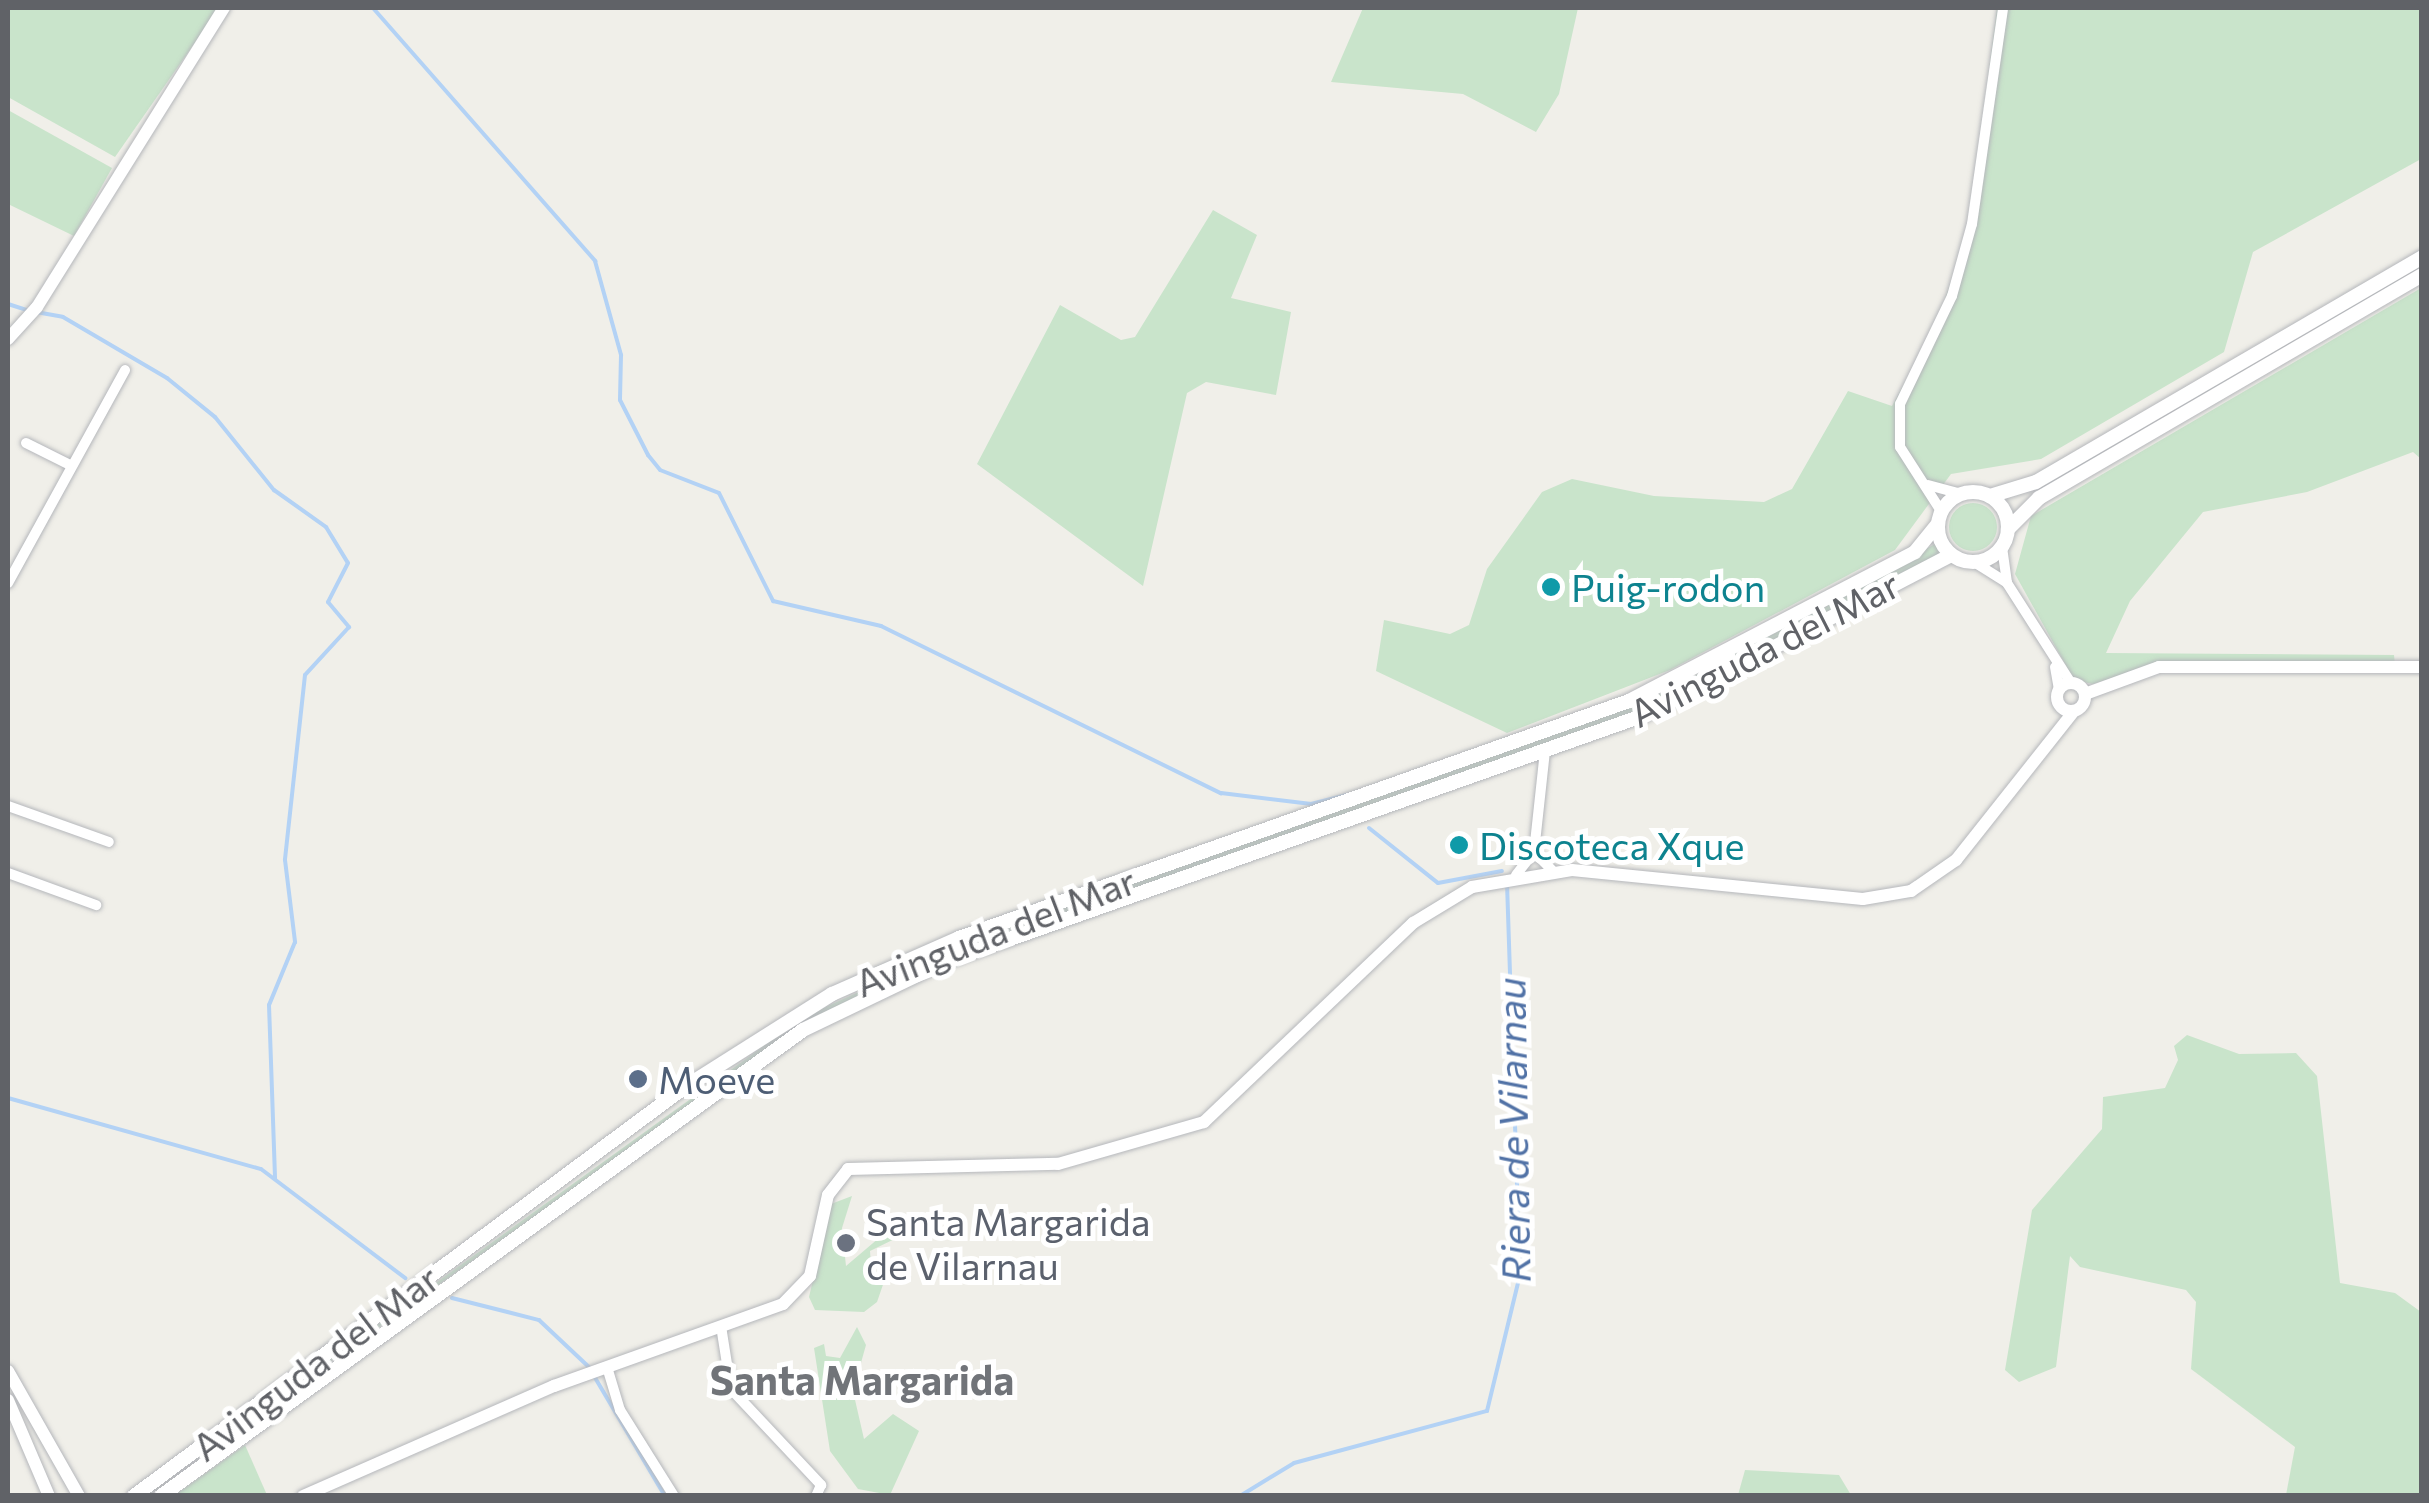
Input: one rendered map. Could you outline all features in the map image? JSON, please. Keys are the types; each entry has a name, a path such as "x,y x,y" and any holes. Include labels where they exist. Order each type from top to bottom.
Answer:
{"main road":[{"path":"2422,257 2036,482 1990,496 1961,494 1940,518 1951,554 1974,562 2002,547 2008,529 2039,498 2422,275"},
{"path":"1990,496 2008,529"},
{"name":"Avinguda del Mar","path":"134,1495 685,1088 832,994 959,938 1629,702 1915,552 1940,518"},
{"name":"Avinguda del Mar","path":"161,1496 803,1030 942,963 1545,750 1723,678 1951,554"}],"street":[{"path":"8,339 34,311 224,8"},
{"path":"1940,518 1926,484 1900,447 1900,404 1952,296 1972,224 2003,8"},
{"path":"8,583 125,370"},
{"path":"26,442 72,466"},
{"path":"1926,484 1961,494"},
{"path":"2002,547 2007,583 2065,686 2085,694"},
{"path":"1974,562 2007,583"},
{"path":"303,1496 580,1376 796,1296 815,1262 828,1196 848,1168 1058,1164 1192,1128 1241,1094 1424,914 1516,875 1552,870 1863,900 1910,891 1956,860 2085,694 2159,667 2422,667"},
{"path":"2065,686 2059,703 2074,710"},
{"path":"1516,875 1534,852 1536,775 1545,750"},
{"path":"1506,764 1536,775"},
{"path":"8,806 109,842"},
{"path":"1534,852 1552,870"},
{"path":"8,874 96,905"},
{"path":"722,1326 731,1388 821,1485 816,1496"},
{"path":"604,1368 620,1410 674,1496"},
{"path":"8,1372 79,1496"},
{"path":"8,1400 49,1496"}],"green space":[{"path":"8,8 219,8 115,157 8,97"},
{"path":"1363,8 1578,8 1559,94 1536,132 1463,94 1331,82"},
{"path":"1997,8 2421,8 2421,159 2253,252 2224,352 2041,459 1951,474 1895,550 1670,670 1507,733 1376,671 1384,620 1450,634 1469,625 1487,569 1542,492 1572,479 1654,496 1764,502 1792,489 1848,391 1892,406 1936,325 1968,231"},
{"path":"8,110 112,168 74,236 8,204"},
{"path":"1213,210 1257,235 1231,298 1291,312 1276,395 1206,382 1187,393 1143,586 977,464 1060,305 1121,340 1135,337"},
{"path":"2421,288 2421,459 2413,452 2307,492 2203,512 2130,601 2106,653 2394,655 2395,665 2160,664 2093,684 2074,680 2015,574 2031,516"},
{"path":"1973,503 1990,510 1997,527 1990,544 1973,551 1956,544 1949,527 1956,510"},
{"path":"1935,544 1941,554 1669,698 810,1021 141,1496 804,1017 968,942 1667,691"},
{"path":"2187,1035 2239,1054 2296,1053 2317,1076 2340,1283 2395,1293 2421,1312 2421,1495 2286,1495 2295,1447 2191,1369 2196,1302 2186,1290 2080,1267 2070,1256 2056,1367 2019,1382 2005,1370 2032,1210 2102,1129 2103,1097 2165,1088 2178,1060 2174,1046"},
{"path":"852,1196 842,1228 846,1266 886,1232 917,1228 870,1251 872,1278 886,1276 877,1302 864,1312 815,1310 809,1297 831,1204"},
{"path":"857,1327 866,1345 853,1391 864,1439 893,1414 919,1431 890,1495 858,1489 830,1451 814,1348 824,1344 826,1356 840,1358"},
{"path":"245,1445 267,1495 175,1495"},
{"path":"1745,1470 1839,1475 1851,1495 1738,1495"}],"waterway":[{"path":"373,8 595,261 621,355 620,400 648,455 660,470 719,493 773,601 881,626 1221,793 1311,804 1348,795"},
{"path":"8,304 27,310"},
{"path":"36,312 63,317 167,378 215,417 274,490 326,527 348,563 328,602 349,627 305,675 285,860 295,942 269,1005 275,1178"},
{"name":"Riera de Vilarnau","path":"1369,828 1438,883 1502,871"},
{"name":"Riera de Vilarnau","path":"1240,1496 1294,1463 1487,1411 1520,1275 1507,884"},
{"path":"8,1098 261,1169 405,1278"},
{"path":"452,1298 539,1320 590,1368"},
{"path":"594,1376 665,1496"}],"place":[{"name":"Puig-rodon","path":"1551,587"},
{"name":"Discoteca Xque","path":"1459,845"},
{"name":"Moeve","path":"638,1079"},
{"name":"Santa Margarida de Vilarnau","path":"846,1243"}],"district":[{"name":"Santa Margarida","path":"862,1379"}]}
